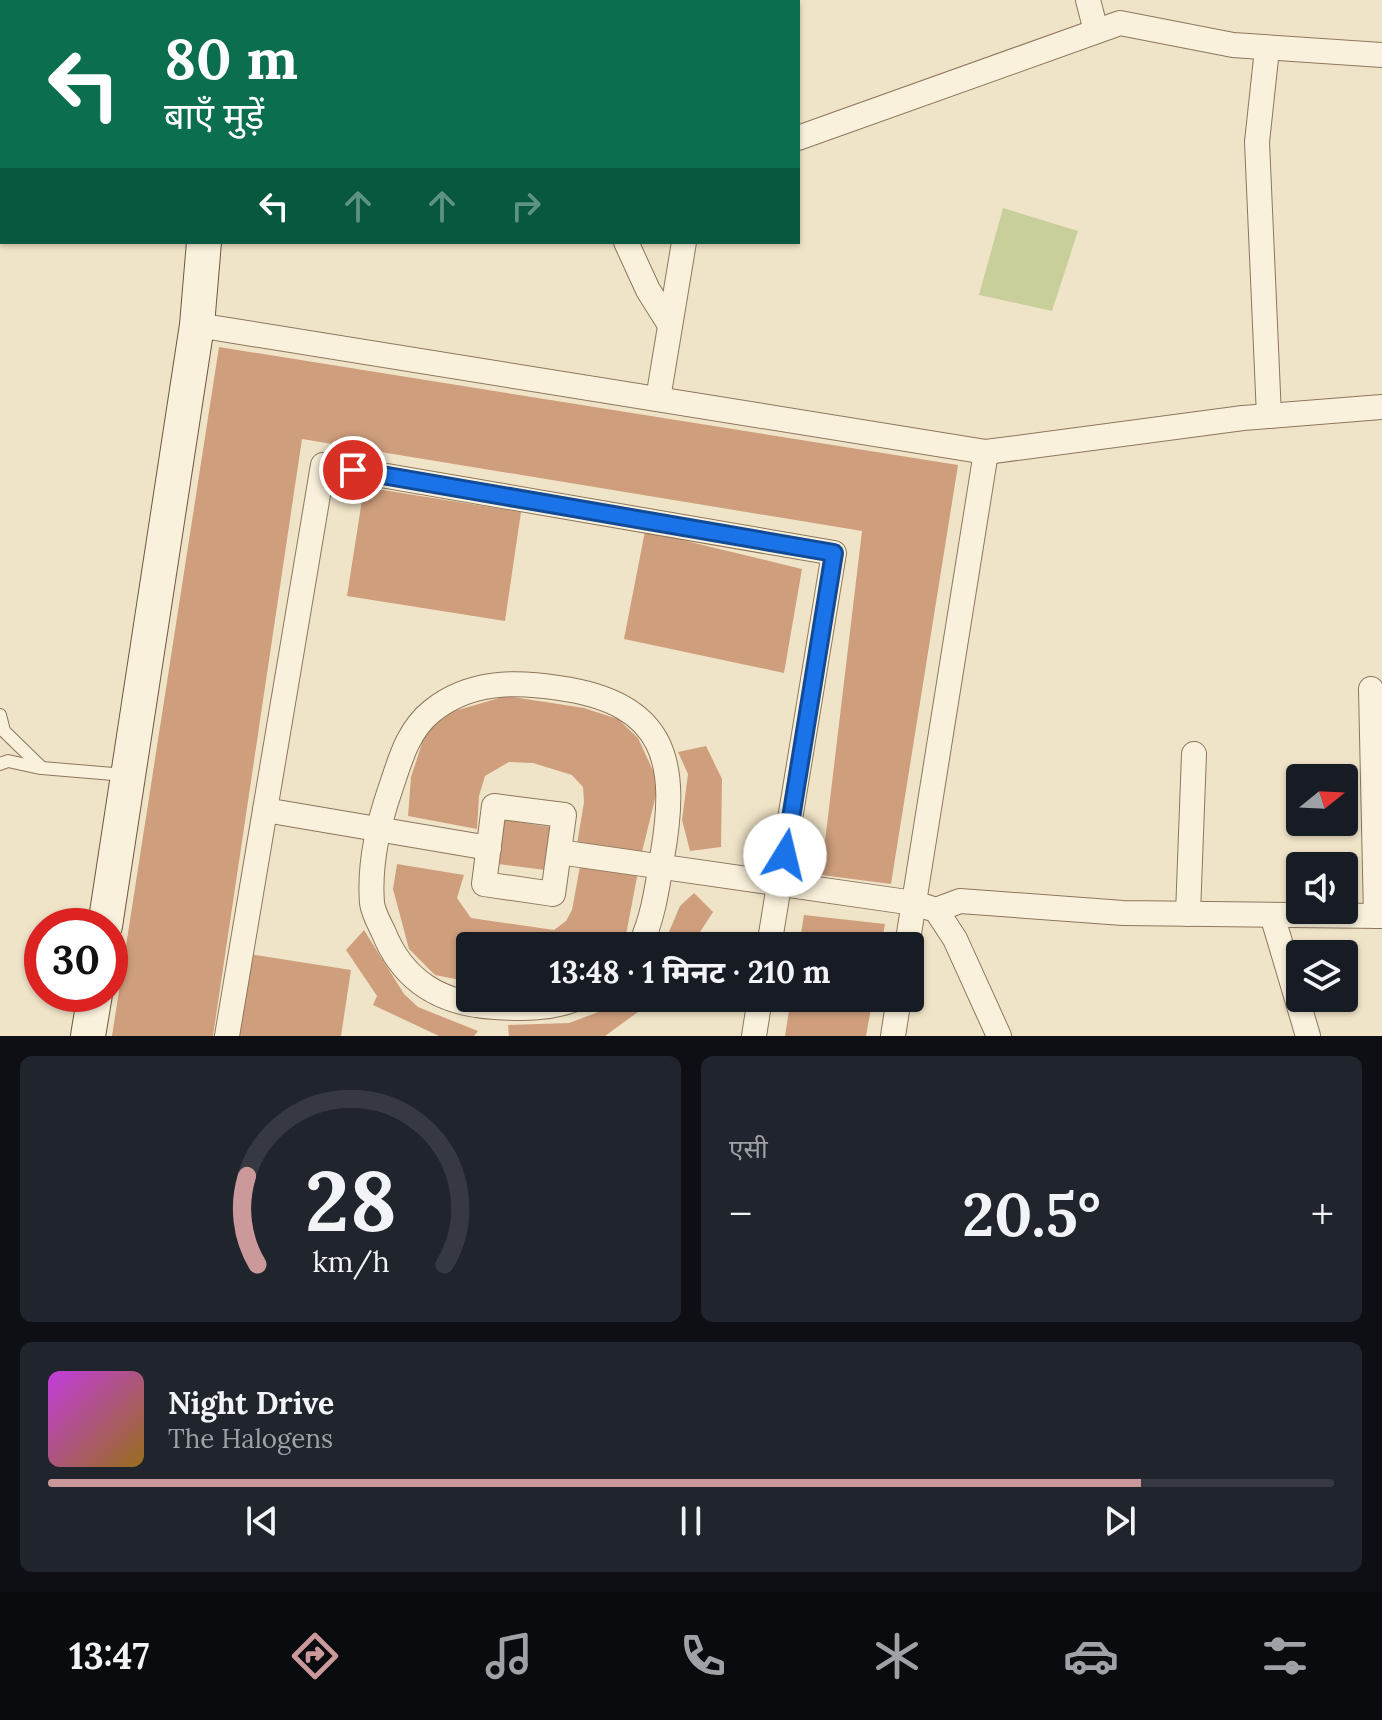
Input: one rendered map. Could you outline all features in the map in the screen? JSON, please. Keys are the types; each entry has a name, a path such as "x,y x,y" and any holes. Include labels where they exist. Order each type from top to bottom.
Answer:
{"street":[{"path":"1088,0 1096,31"},
{"path":"800,137 1120,23 1137,24 1184,37 1267,49 1382,55"},
{"path":"1267,49 1257,142 1269,416"},
{"path":"108,908 197,325 204,244"},
{"path":"627,244 648,290 670,325"},
{"path":"658,399 684,244"},
{"path":"197,325 986,452 1269,416 1382,407"},
{"path":"913,932 925,907 986,452"},
{"path":"227,1036 323,465 834,553 772,932"},
{"path":"456,1001 439,997 412,979 390,949 372,905 377,829 410,733 433,710 478,687 504,683 588,692 625,705 651,729 670,780 670,811 656,900 645,932"},
{"path":"559,852 925,907 960,901 1188,914 1379,916 1371,689"},
{"path":"1188,914 1194,754"},
{"path":"494,806 564,815 559,852 553,894 484,884 494,806"},
{"path":"265,810 489,848"},
{"path":"925,907 955,939 999,1036"},
{"path":"1272,915 1308,1036"},
{"path":"88,1036 92,1012"},
{"path":"754,1036 758,1012"},
{"path":"893,1036 897,1012"}],"lane":[{"path":"0,715 2,730 42,768"},
{"path":"0,764 8,761 42,768 128,776"}],"green space":[{"path":"1003,208 1078,231 1052,311 979,295"}],"building":[{"path":"219,347 958,465 891,884 821,875 862,531 302,439 213,1036 112,1036 116,1012 128,1012 128,933"},
{"path":"364,487 521,512 505,621 347,596"},
{"path":"645,531 802,569 784,673 624,639"},
{"path":"506,696 584,708 618,719 638,738 656,777 656,795 642,852 577,844 584,802 583,787 572,775 533,763 509,762 485,776 479,796 477,829 408,816 411,777 425,734 451,712"},
{"path":"706,746 722,779 721,847 690,851 682,820 688,774 678,752"},
{"path":"504,820 551,827 545,870 498,864"},
{"path":"397,864 464,875 457,898 471,918 554,930 566,921 572,910 580,866 638,872 627,932 456,932 456,979 435,975 409,949 393,889"},
{"path":"694,893 713,912 700,932 669,932 680,906"},
{"path":"804,915 885,924 884,932 801,932"},
{"path":"364,930 404,994 418,1007 478,1031 474,1036 439,1036 373,1005 377,996 346,950"},
{"path":"250,954 351,970 341,1036 237,1036"},
{"path":"598,1012 638,1012 605,1036 509,1036 508,1025 569,1023"},
{"path":"789,1012 870,1012 866,1036 785,1036"}],"route":[{"path":"353,470 834,553 785,855"}]}
